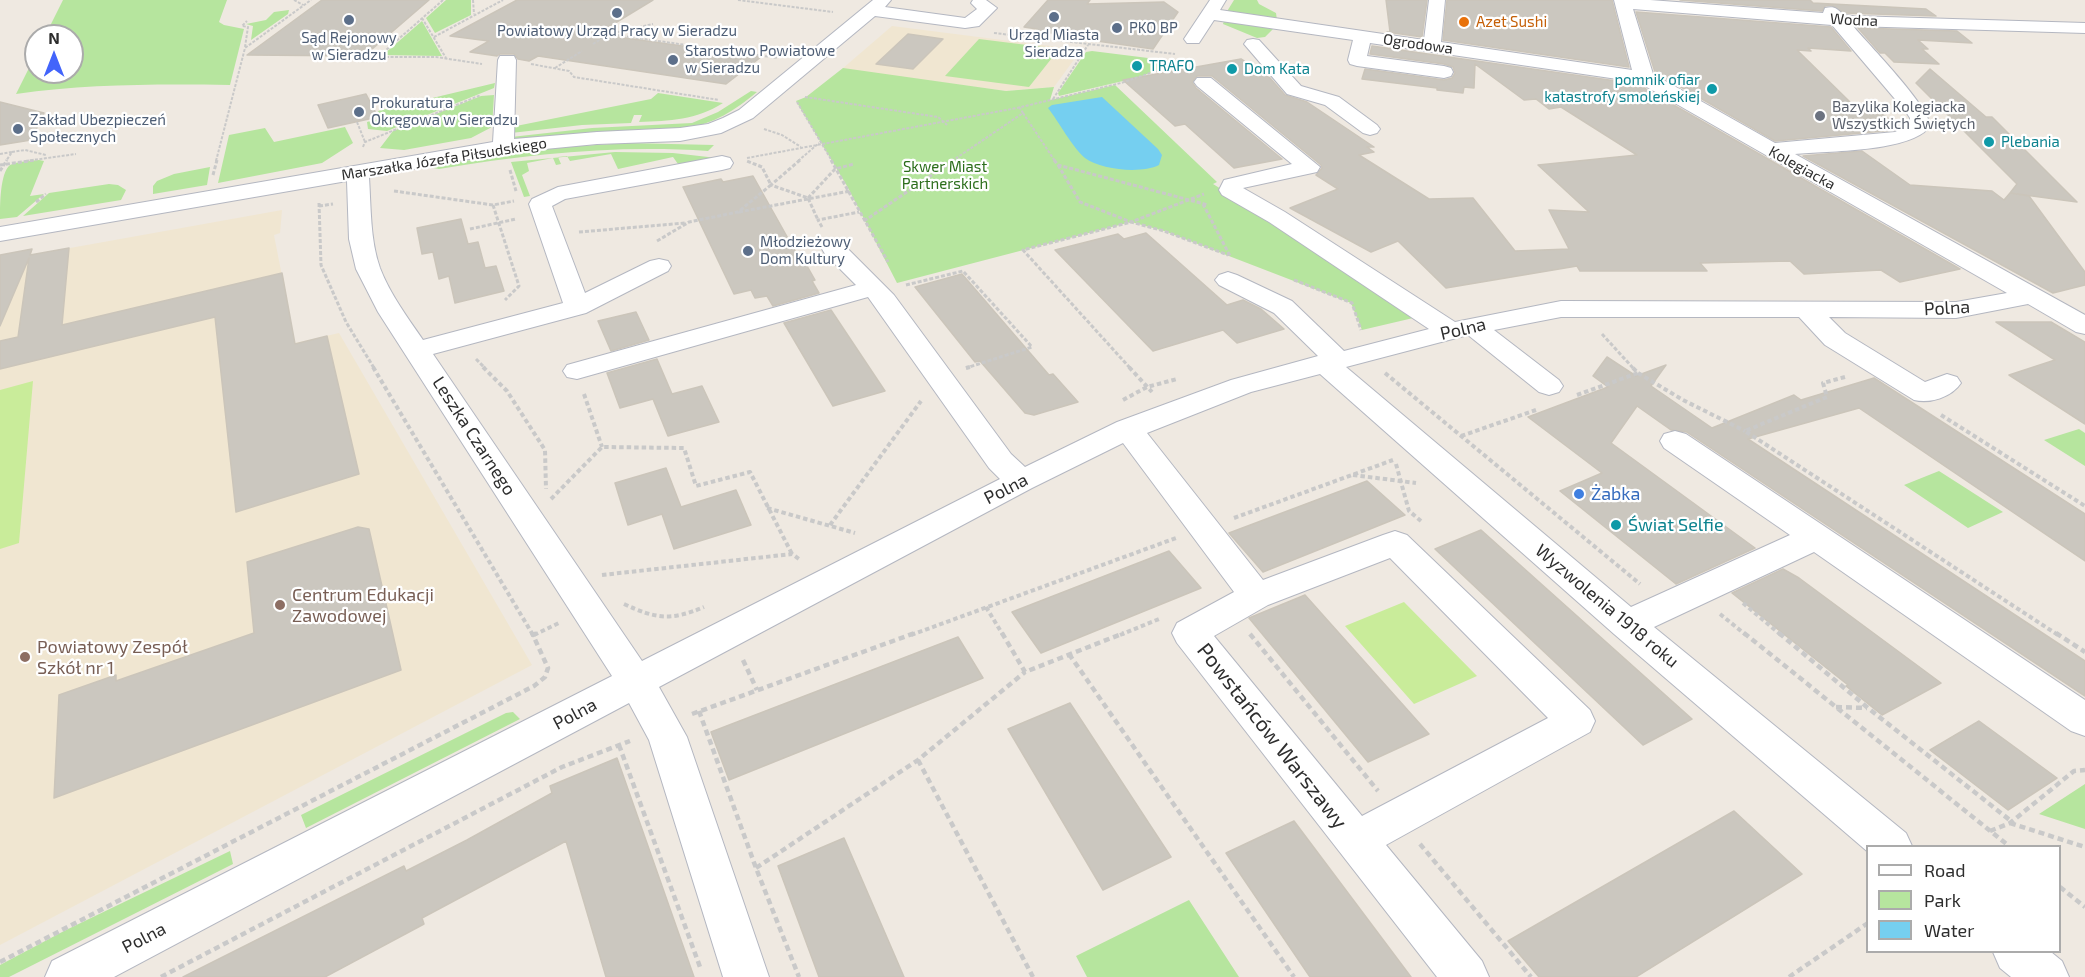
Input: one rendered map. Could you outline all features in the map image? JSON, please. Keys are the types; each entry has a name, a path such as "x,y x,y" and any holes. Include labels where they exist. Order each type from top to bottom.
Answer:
{"street":[{"path":"1432,46 1437,0"},
{"path":"1770,150 1899,138 1920,126 1920,118 1913,108 1820,0"},
{"path":"877,5 965,23 973,22 988,8 974,1"},
{"path":"1623,1 1644,76"},
{"name":"Wodna","path":"1623,1 1839,20 2085,28"},
{"name":"Marszałka Józefa Piłsudskiego","path":"0,234 131,212 359,162 505,154 548,142 657,136 708,130 733,122 877,5"},
{"path":"1193,39 1214,7"},
{"name":"Ogrodowa","path":"1214,7 1363,36 1644,76"},
{"path":"1363,36 1357,60 1444,72"},
{"path":"1253,44 1294,90 1332,101 1370,129"},
{"path":"505,154 507,60"},
{"name":"Kolegiacka","path":"1644,76 1658,87 2085,326"},
{"path":"1204,82 1309,167 1232,185 1230,190 1462,329 1549,386"},
{"path":"577,307 540,204 558,194 731,161"},
{"name":"Leszka Czarnego","path":"359,162 361,239 368,269 391,312 600,604 636,682 681,719 746,977"},
{"path":"131,212 140,187"},
{"path":"834,249 884,292 948,373 1000,461 1021,481"},
{"path":"417,350 577,307 659,266"},
{"name":"Wyzwolenia 1918 roku","path":"1229,268 1283,307 1331,362 1627,624 1890,845"},
{"path":"577,371 884,292"},
{"name":"Polna","path":"68,977 1021,481 1122,416 1172,412 1241,386 1331,362 1462,329 1561,309 1956,310 2031,296"},
{"path":"1807,310 1835,339 1923,394 1947,383"},
{"path":"1122,416 1204,528 1251,598 1395,543 1576,721 1399,818 1354,840"},
{"path":"1676,441 2085,720"},
{"path":"1627,624 1815,537"},
{"name":"Powstańców Warszawy","path":"1251,598 1190,633 1466,977"},
{"path":"2018,953 2046,977"}],"path":[{"path":"294,0 303,5"},
{"path":"245,48 311,0"},
{"path":"473,0 474,15"},
{"path":"434,37 503,0"},
{"path":"738,0 836,12"},
{"path":"422,18 446,59"},
{"path":"213,175 245,48 248,27 242,26 247,21"},
{"path":"593,44 609,34 653,24"},
{"path":"993,33 1176,54 1186,51 1193,39"},
{"path":"609,34 786,59"},
{"path":"1053,99 1088,45"},
{"path":"555,69 582,51"},
{"path":"731,161 819,142 946,124 1142,79 1185,61"},
{"path":"365,142 506,85"},
{"path":"772,92 938,117 946,124"},
{"path":"797,96 796,101 850,191 889,265"},
{"path":"1019,107 1080,201 1131,222 1164,231"},
{"path":"864,221 1023,113"},
{"path":"357,122 365,142 359,162"},
{"path":"818,220 808,198 771,185 819,142"},
{"path":"0,154 25,150 46,155"},
{"path":"0,171 12,152"},
{"path":"2,165 76,153"},
{"path":"393,191 493,205 518,200 505,154"},
{"path":"808,198 835,169 854,164"},
{"path":"1058,165 1213,206"},
{"path":"1172,412 1023,250 1131,222 1232,185"},
{"path":"738,212 850,191"},
{"path":"1202,203 1229,268"},
{"path":"493,205 519,286 505,301"},
{"path":"0,962 534,686 545,677 548,668 533,635 346,322 321,265 319,206"},
{"path":"470,229 544,214"},
{"path":"552,239 582,232 689,222"},
{"path":"830,525 948,373 1032,347 963,271 884,292"},
{"path":"453,339 507,391 545,450 545,497"},
{"path":"1638,373 1683,400 1745,431 2085,652"},
{"path":"1745,431 1827,397 1823,383 1852,376"},
{"path":"1122,416 1147,387 1181,378"},
{"path":"544,506 602,447 684,448 696,486 750,472 792,554 799,559"},
{"path":"161,977 562,766 681,719 1402,456"},
{"path":"1394,459 1408,511 1421,521"},
{"path":"1352,474 1420,483"},
{"path":"767,508 855,533"},
{"path":"1410,526 1430,518"},
{"path":"845,538 865,528"},
{"path":"600,604 596,576 792,554"},
{"path":"789,565 808,555"},
{"path":"1251,598 1255,608 1235,615 1531,977"},
{"path":"1742,603 1868,708 2011,822 2085,847"},
{"path":"533,635 600,604 649,617 680,619 707,606"},
{"path":"986,607 1024,672"},
{"path":"1717,612 2008,845"},
{"path":"756,868 918,760 1024,672 1169,615"},
{"path":"1069,654 1294,977"},
{"path":"1836,707 1868,708"},
{"path":"681,719 756,868 799,977"},
{"path":"619,745 703,977"},
{"path":"918,760 1033,977"},
{"path":"1990,831 2011,822 2073,771 2085,770"},
{"path":"2061,888 2085,907"},
{"path":"1789,977 1866,924"}],"shaded area":[{"path":"892,26 1081,50 1054,87 1006,91 842,69"},
{"name":"Centrum Edukacji Zawodowej","path":"282,210 280,233 274,235 295,343 339,333 532,665 0,945 0,255 32,249 31,255"}],"green space":[{"path":"63,0 227,0 219,22 244,29 230,85 96,86 16,94 24,78 24,84 84,84 84,24 51,24"},
{"path":"446,0 471,0 471,15 435,33 426,18"},
{"path":"1234,0 1257,0 1259,4 1276,13 1277,20 1226,13"},
{"path":"289,10 288,14 251,40 253,26 246,24 266,20 274,12"},
{"path":"422,21 442,56 383,55"},
{"path":"1224,21 1274,28 1265,37 1257,38 1223,24"},
{"path":"979,39 1059,49 1029,87 945,76"},
{"path":"1086,52 1156,59 1165,64 1164,67 1140,77 1059,96 1058,93"},
{"name":"Skwer Miast Partnerskich","path":"843,68 1006,91 1054,87 1050,100 1115,85 1217,182 1213,184 1426,315 1362,330 1351,303 1164,231 1131,222 897,283 847,186 796,101 806,97"},
{"path":"495,83 494,88 387,131 368,129 367,122 382,118 378,111"},
{"path":"751,91 757,92 724,115 685,129 520,141 511,137 592,128 692,123 718,112"},
{"path":"658,93 723,103 703,113 672,120 639,122 642,115 634,115 631,123 582,125 511,133 511,127 651,99"},
{"path":"494,95 492,127 471,138 404,150 380,148 393,131 481,96"},
{"path":"345,127 353,143 322,163 218,183 229,135 265,128 274,142"},
{"path":"628,143 714,145 708,151 606,150 540,155 439,169 428,167 547,148"},
{"path":"615,152 673,153 717,158 678,164 673,157 618,169 611,154 570,161 567,157"},
{"path":"558,157 561,164 556,165 553,158 527,163 529,171 522,175 530,196 524,197 511,162"},
{"path":"44,161 30,196 44,194 17,217 0,219 1,190 7,169 10,165 17,163"},
{"path":"210,167 207,185 153,194 153,186 157,181 174,174"},
{"path":"109,184 118,185 126,190 121,200 23,216 49,193"},
{"path":"33,381 19,543 0,549 0,390"},
{"path":"2079,429 2085,433 2085,466 2044,440"},
{"path":"1939,471 2003,512 1968,528 1904,485"},
{"path":"1404,602 1477,676 1414,704 1345,626"},
{"path":"513,712 520,719 306,828 301,815 506,713"},
{"path":"2085,784 2085,829 2039,814"},
{"path":"230,851 233,864 9,977 0,977 0,965 64,931"},
{"path":"1189,900 1239,977 1087,977 1076,956"}],"water":[{"path":"1102,97 1158,149 1162,155 1159,165 1132,170 1111,168 1092,162 1075,148 1048,108 1052,105"}],"building":[{"name":"Sąd Rejonowy w Sieradzu","path":"322,0 429,0 364,56 247,55"},
{"path":"517,0 653,0 597,34 761,57 726,84 538,56 529,61 518,59 514,54 497,56 470,52 489,41 450,36"},
{"path":"1048,0 1090,0 1087,4 1164,2 1178,12 1153,49 1036,31 1037,29 1024,27"},
{"path":"1386,0 1427,0 1422,37 1387,32 1390,32"},
{"path":"1447,0 1612,0 1629,67 1443,40"},
{"path":"1680,0 1810,0 1813,3 1926,9 1936,16 1844,13 1831,5 1825,6 1822,11"},
{"path":"1636,12 1831,27 1851,51 1808,48 1811,51 1797,50 1851,103 1870,105 1900,127 1894,130 1775,141 1655,72"},
{"path":"1858,28 1957,31 1972,43 1918,40 1928,49 1922,49 1939,64 1894,62 1885,53 1880,53"},
{"path":"908,34 943,39 913,69 876,64"},
{"path":"1372,46 1637,84 1960,269 1900,282 1881,270 1804,274 1790,261 1700,263 1707,271 1580,271 1577,266 1446,288 1398,241 1371,252 1290,208 1338,189 1316,175 1322,168 1321,165 1212,76 1197,76 1192,82 1196,88 1282,159 1234,168 1185,124 1175,126 1123,80 1241,59 1270,78 1285,95 1307,102 1374,147 1367,147 1374,152 1359,155 1429,199 1473,198 1515,251 1569,249 1549,210 1589,212 1538,165 1637,155 1561,107 1549,109 1536,99 1524,100 1475,64 1474,88 1464,87 1463,93 1362,79 1365,69 1444,80 1452,78 1455,73 1453,67 1444,64 1370,54"},
{"path":"1930,69 1986,117 1992,117 2077,202 2010,193 2017,184 1916,83"},
{"path":"366,94 378,117 328,128 318,105"},
{"name":"Zakład Ubezpieczeń Społecznych","path":"0,102 44,113 31,140 0,145"},
{"path":"1862,151 1910,185 1992,191 2004,200 2010,193 2029,196 2085,272 2085,285 2053,293 1803,156"},
{"path":"753,176 799,258 802,257 815,280 812,281 819,293 773,306 767,296 755,298 751,290 734,294 683,187 721,179 723,182"},
{"path":"461,219 468,244 478,242 485,268 496,266 504,291 455,303 449,276 439,279 433,252 422,254 417,228"},
{"path":"1146,233 1227,305 1243,300 1261,309 1284,329 1237,343 1223,330 1153,351 1055,250 1118,234 1124,239"},
{"path":"69,248 62,325 282,273 295,344 327,336 359,474 236,512 215,317 0,369 0,341 18,337 29,258 0,326 0,255 32,249 30,255"},
{"path":"962,274 1049,375 1053,374 1078,402 1034,415 1025,413 980,361 975,362 915,287"},
{"path":"831,310 885,391 833,406 784,323"},
{"path":"636,312 649,340 611,351 598,321"},
{"path":"1996,322 2051,322 2085,342 2085,424 2009,375 2055,360"},
{"path":"1607,357 1636,376 1666,365 1651,386 1712,428 1794,395 1801,400 1874,378 2085,514 2085,561 1859,408 1748,439 2085,661 2085,696 1687,432 1671,430 1637,406 1611,443 1755,548 1676,584 1560,491 1602,473 1528,417 1608,387 1593,376"},
{"path":"657,359 672,394 702,386 719,422 668,436 653,399 620,408 607,373"},
{"path":"666,468 681,507 736,490 751,525 674,549 662,514 628,525 615,483"},
{"path":"1367,481 1405,515 1263,572 1229,533"},
{"path":"358,527 369,529 401,670 54,798 59,695 116,675 116,681 254,633 247,562"},
{"path":"1481,530 1692,719 1643,745 1435,549"},
{"path":"1169,551 1201,588 1041,653 1012,612"},
{"path":"1783,569 1799,578 1941,683 1882,715 1846,686 1848,685 1732,593"},
{"path":"1305,595 1429,734 1368,762 1249,618"},
{"path":"958,637 983,678 729,780 711,732"},
{"path":"1070,703 1171,857 1103,890 1008,729"},
{"path":"1979,721 2057,778 2008,810 1930,750"},
{"path":"617,758 694,977 606,977 566,841 422,918 424,924 325,977 183,977 404,866 406,871 552,793 550,786"},
{"path":"1734,811 1802,874 1636,977 1539,977 1508,941"},
{"path":"1294,821 1411,977 1310,977 1226,853"},
{"path":"844,838 904,977 819,977 778,866"}],"place":[{"name":"Powiatowy Urząd Pracy w Sieradzu","path":"617,13"},
{"name":"Urząd Miasta Sieradza","path":"1054,17"},
{"name":"Sąd Rejonowy w Sieradzu","path":"349,20"},
{"name":"Azet Sushi","path":"1464,22"},
{"name":"PKO BP","path":"1117,28"},
{"name":"Starostwo Powiatowe w Sieradzu","path":"673,60"},
{"name":"TRAFO","path":"1137,66"},
{"name":"Dom Kata","path":"1232,69"},
{"name":"pomnik ofiar katastrofy smoleńskiej","path":"1712,89"},
{"name":"Prokuratura Okręgowa w Sieradzu","path":"359,112"},
{"name":"Bazylika Kolegiacka Wszystkich Świętych","path":"1820,116"},
{"name":"Zakład Ubezpieczeń Społecznych","path":"18,129"},
{"name":"Plebania","path":"1989,142"},
{"name":"Młodzieżowy Dom Kultury","path":"748,251"},
{"name":"Żabka","path":"1579,494"},
{"name":"Świat Selfie","path":"1616,525"},
{"name":"Centrum Edukacji Zawodowej","path":"280,605"},
{"name":"Powiatowy Zespół Szkół nr 1","path":"25,657"}]}
